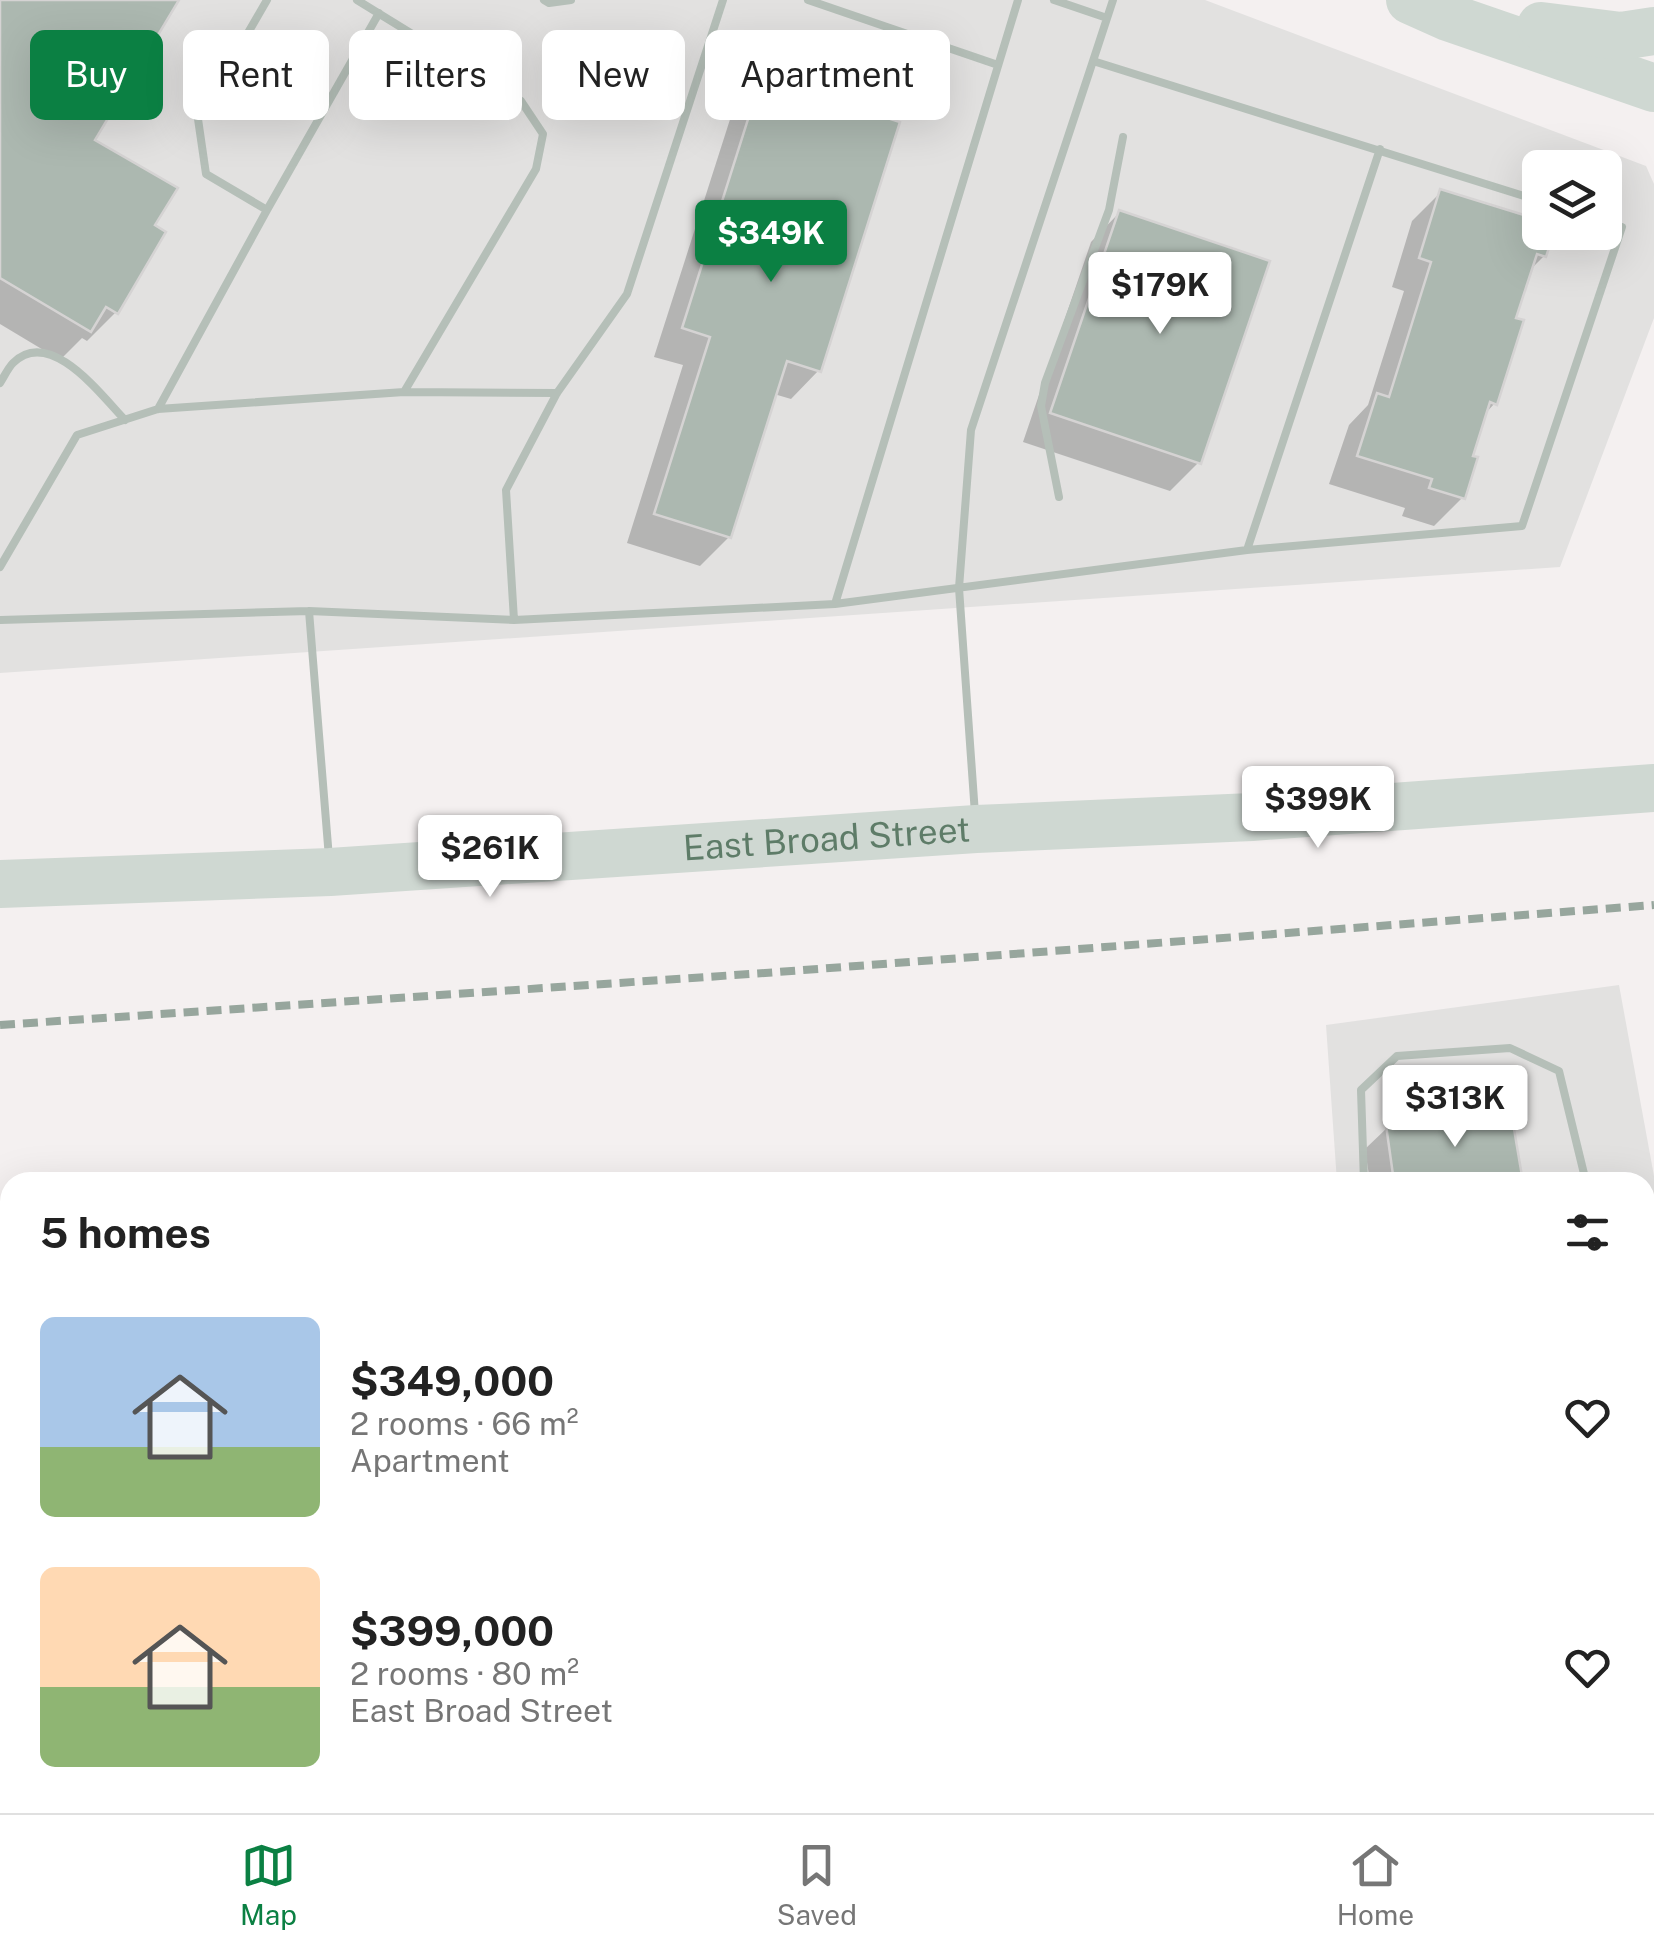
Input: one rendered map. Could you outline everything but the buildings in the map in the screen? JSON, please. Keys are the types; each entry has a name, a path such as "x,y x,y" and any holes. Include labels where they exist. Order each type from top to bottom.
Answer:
{"main road":[{"path":"1429,9 1590,34 1620,36 1654,31"},
{"path":"1429,9 1654,88"},
{"name":"East Broad Street","path":"0,884 330,872 976,829 1252,817 1654,788"}],"lane":[{"path":"267,210 206,174 198,119 268,0"},
{"path":"358,0 521,101 543,134 536,168 404,392"},
{"path":"544,0 571,0"},
{"path":"514,620 506,490 558,393 627,294 723,0"},
{"path":"808,0 998,65"},
{"path":"835,604 1018,0"},
{"path":"1054,0 1107,18"},
{"path":"976,829 960,588 971,430 1113,0"},
{"path":"158,409 379,13"},
{"path":"1092,60 1522,195"},
{"path":"1059,497 1041,406 1045,383 1109,210 1123,137"},
{"path":"1247,550 1380,149"},
{"path":"0,620 309,610 514,620 835,604 1247,550 1522,526 1615,250"},
{"path":"0,383 14,361 40,352 63,358 125,420"},
{"path":"0,568 78,434 158,409 404,392 558,393"},
{"path":"309,610 330,872"},
{"path":"1364,1172 1361,1090 1396,1056 1510,1048 1559,1071 1584,1172"}],"shaded area":[{"path":"0,0 1205,0 1603,150 1522,150 1522,250 1622,250 1622,157 1646,166 1654,184 1654,318 1560,567 0,673"},
{"path":"1619,985 1653,1172 1336,1172 1326,1025"}],"railway":[{"path":"0,1025 765,973 1654,905"}]}
